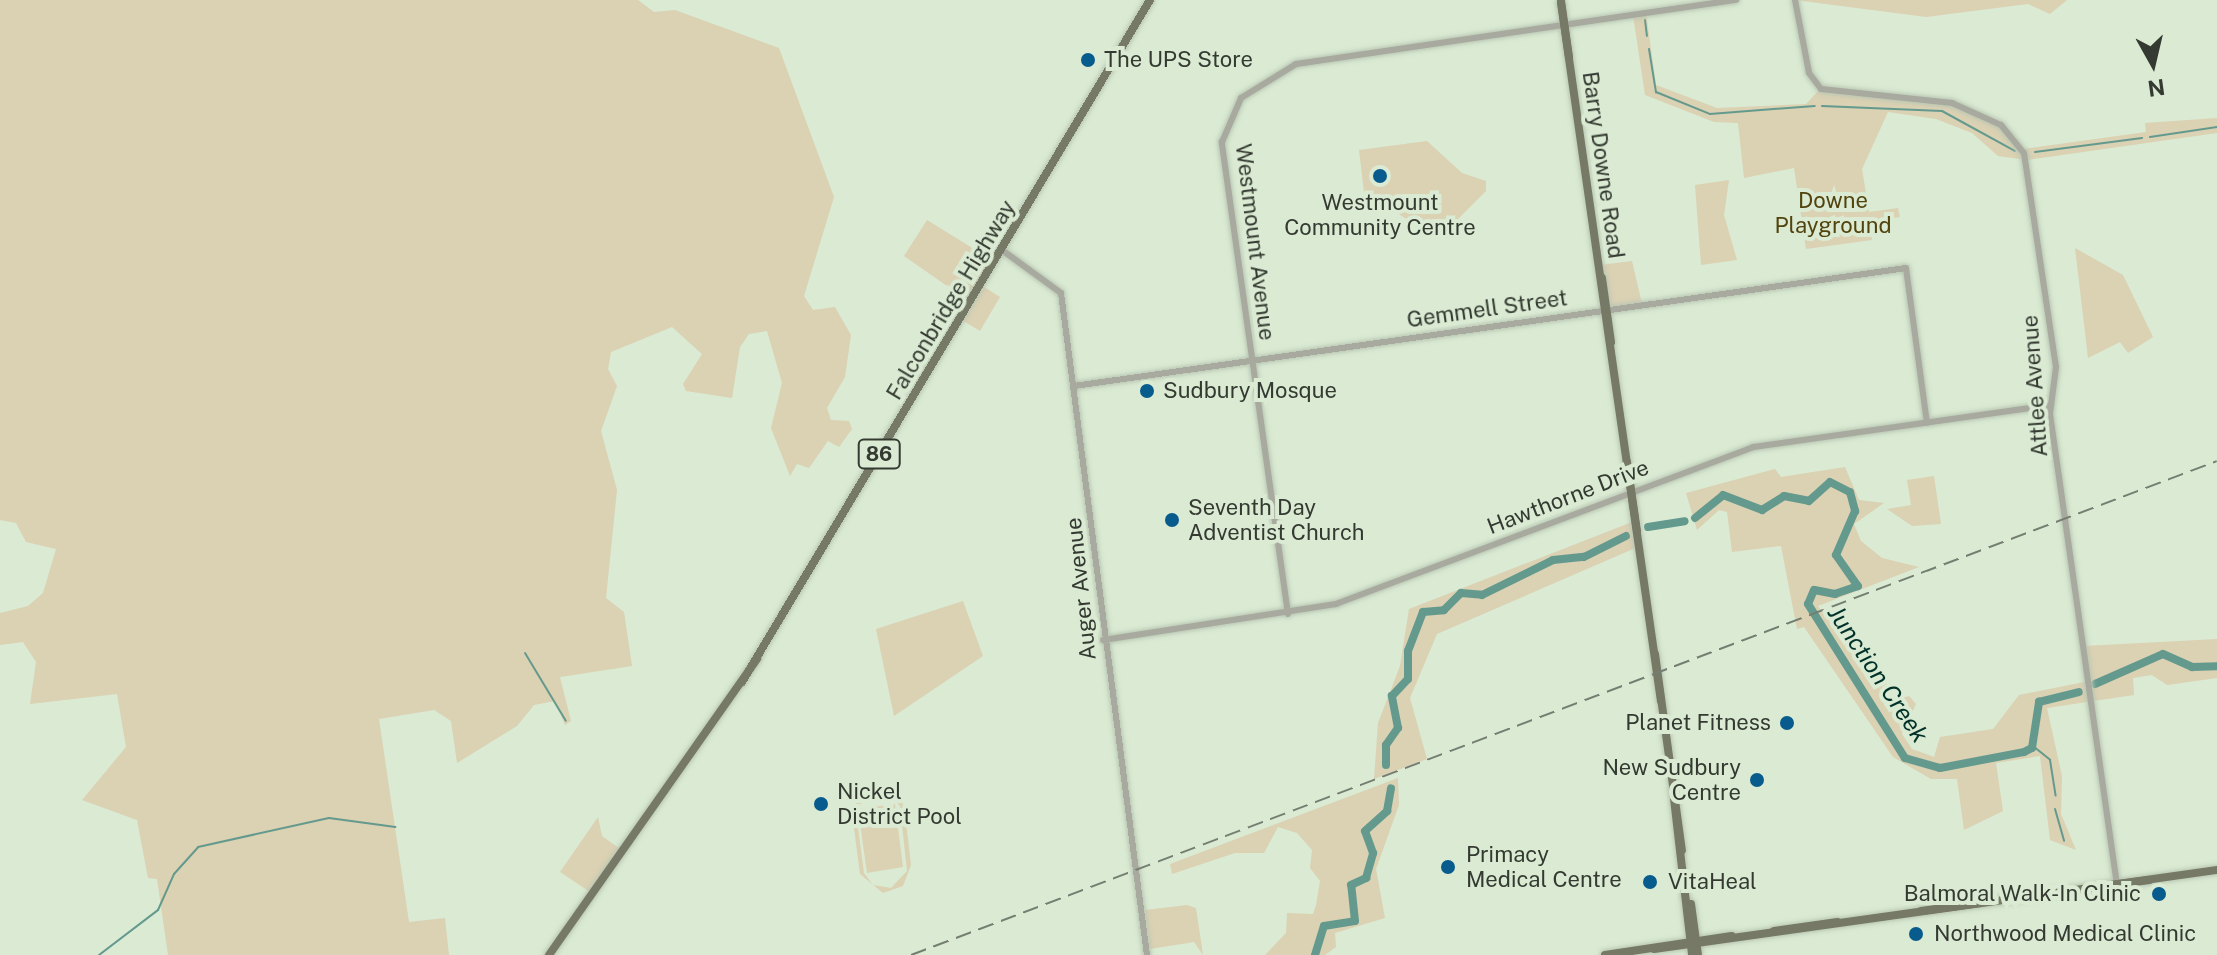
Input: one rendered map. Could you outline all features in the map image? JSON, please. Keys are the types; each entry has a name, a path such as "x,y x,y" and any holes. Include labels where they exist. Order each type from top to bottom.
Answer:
{"main road":[{"name":"Falconbridge Highway","path":"549,955 757,659 1150,0"},
{"name":"Barry Downe Road","path":"1561,2 1694,946"},
{"path":"1605,955 1694,946 1732,936 2217,870"},
{"name":"Barry Downe Road","path":"1687,904 1695,926 1694,946"},
{"path":"1654,949 1670,942 1683,931 1687,904"},
{"path":"1695,926 1714,935 1732,936"},
{"path":"1670,942 1694,946 1714,935"}],"street":[{"name":"Westmount Avenue","path":"1288,614 1222,142 1246,92 1296,64 1736,0"},
{"name":"Attlee Avenue","path":"1795,0 1812,79 1831,94 1952,103 1995,121 2018,142 2055,360 2050,405 2117,884"},
{"name":"Auger Avenue","path":"1002,250 1059,289 1147,955"},
{"name":"Gemmell Street","path":"1074,386 1906,268 1927,423"},
{"name":"Hawthorne Drive","path":"1103,640 1288,614 1336,604 1753,447 2050,405"}],"green space":[{"path":"0,0 638,0 654,12 675,10 779,48 834,197 804,296 813,310 835,307 851,335 845,377 827,408 831,420 849,421 852,429 839,447 828,441 809,468 797,464 790,476 771,428 782,383 767,331 749,334 740,347 732,398 686,391 683,384 702,354 672,327 611,352 608,369 617,386 601,431 617,490 606,598 624,612 632,666 560,677 571,721 565,725 555,701 534,705 517,726 457,763 451,721 434,710 379,719 409,922 445,918 449,955 168,955 157,879 148,878 137,820 82,800 126,747 117,694 30,704 36,662 23,642 0,645 0,613 28,606 43,593 56,549 26,542 16,523 0,520"},
{"path":"1795,0 2067,0 2050,14 2028,4 1926,17"},
{"name":"Downe Playground","path":"1646,13 1656,85 1717,108 1806,104 1821,88 1931,98 1996,121 2023,149 2146,132 2145,123 2217,118 2217,133 2027,160 1998,156 1972,133 1936,119 1888,112 1862,169 1869,212 1898,208 1900,217 1870,221 1872,240 1806,249 1794,168 1744,178 1738,123 1714,122 1645,95 1633,15"},
{"path":"1427,141 1462,173 1486,181 1486,191 1438,239 1364,192 1359,150"},
{"path":"1729,180 1724,215 1737,260 1701,265 1695,185"},
{"path":"927,220 995,262 981,285 1000,297 980,331 960,319 970,302 904,256"},
{"path":"2075,248 2123,275 2153,337 2128,353 2120,342 2088,358"},
{"path":"1632,261 1642,304 1610,309 1600,265"},
{"path":"1845,467 1859,500 1884,503 1854,524 1861,541 1882,558 1919,567 1818,606 1865,666 1880,664 1892,701 1909,696 1916,704 1902,734 1912,749 1934,757 1940,737 1993,729 2019,695 2089,681 2084,646 2217,639 2217,678 2167,685 2152,675 2133,678 2134,695 2047,708 2062,776 2061,814 2076,850 2050,840 2040,756 1996,763 2003,811 1964,830 1957,779 1931,779 1893,757 1804,627 1797,629 1781,546 1732,552 1727,512 1719,510 1697,530 1686,493 1775,469 1781,477"},
{"path":"1934,476 1941,524 1912,526 1887,509 1911,505 1907,480"},
{"path":"1632,522 1640,546 1437,634 1410,698 1427,759 1374,779 1378,723 1400,666 1409,609"},
{"path":"963,601 983,656 894,716 876,629"},
{"path":"1398,778 1399,805 1376,869 1385,918 1335,933 1336,947 1325,955 1265,955 1286,933 1287,913 1313,914 1316,905 1320,881 1310,868 1312,850 1297,833 1278,827 1264,853 1235,853 1172,874 1170,864"},
{"path":"885,786 904,805 911,865 903,886 883,893 873,885 891,888 907,871 900,806 888,792 868,790 856,813 864,873 872,884 860,874 852,813 862,789"},
{"path":"895,804 903,867 867,873 858,809"},
{"path":"598,817 602,836 623,851 593,894 560,872"},
{"path":"1187,905 1196,908 1203,955 1194,942 1150,949 1145,910"}],"waterway":[{"path":"1645,20 1647,36"},
{"path":"1649,49 1656,92 1710,114 1815,106"},
{"path":"1822,106 1942,111 2015,151"},
{"path":"2150,137 2217,127"},
{"path":"2035,152 2142,138"},
{"name":"Junction Creek","path":"1695,518 1723,495 1762,510 1784,496 1809,501 1830,482 1850,492 1855,511 1836,555 1858,586 1835,594 1814,590 1808,604 1905,758 1940,768 2024,752 2032,748 2039,702 2079,692"},
{"name":"Junction Creek","path":"1648,527 1685,521"},
{"name":"Junction Creek","path":"1386,765 1386,745 1398,728 1392,696 1408,679 1408,651 1423,612 1444,610 1461,593 1482,595 1553,560 1584,557 1626,536"},
{"path":"525,653 566,721"},
{"name":"Junction Creek","path":"2095,684 2163,654 2192,667 2217,666"},
{"path":"2033,746 2050,760 2056,796"},
{"name":"Junction Creek","path":"1315,955 1324,926 1355,921 1351,885 1366,878 1373,853 1365,831 1387,811 1391,788"},
{"path":"2055,809 2064,841"},
{"path":"99,955 158,910 174,874 198,847 329,818 395,827"}],"railway":[{"path":"911,955 2217,461"}],"place":[{"name":"The UPS Store","path":"1088,60"},
{"name":"Westmount Community Centre","path":"1380,176"},
{"name":"Sudbury Mosque","path":"1147,391"},
{"name":"Seventh Day Adventist Church","path":"1172,520"},
{"name":"Planet Fitness","path":"1787,723"},
{"name":"New Sudbury Centre","path":"1757,780"},
{"name":"Nickel District Pool","path":"821,804"},
{"name":"Primacy Medical Centre","path":"1448,867"},
{"name":"VitaHeal","path":"1650,882"},
{"name":"Balmoral Walk-In Clinic","path":"2159,894"},
{"name":"Northwood Medical Clinic","path":"1916,934"}]}
